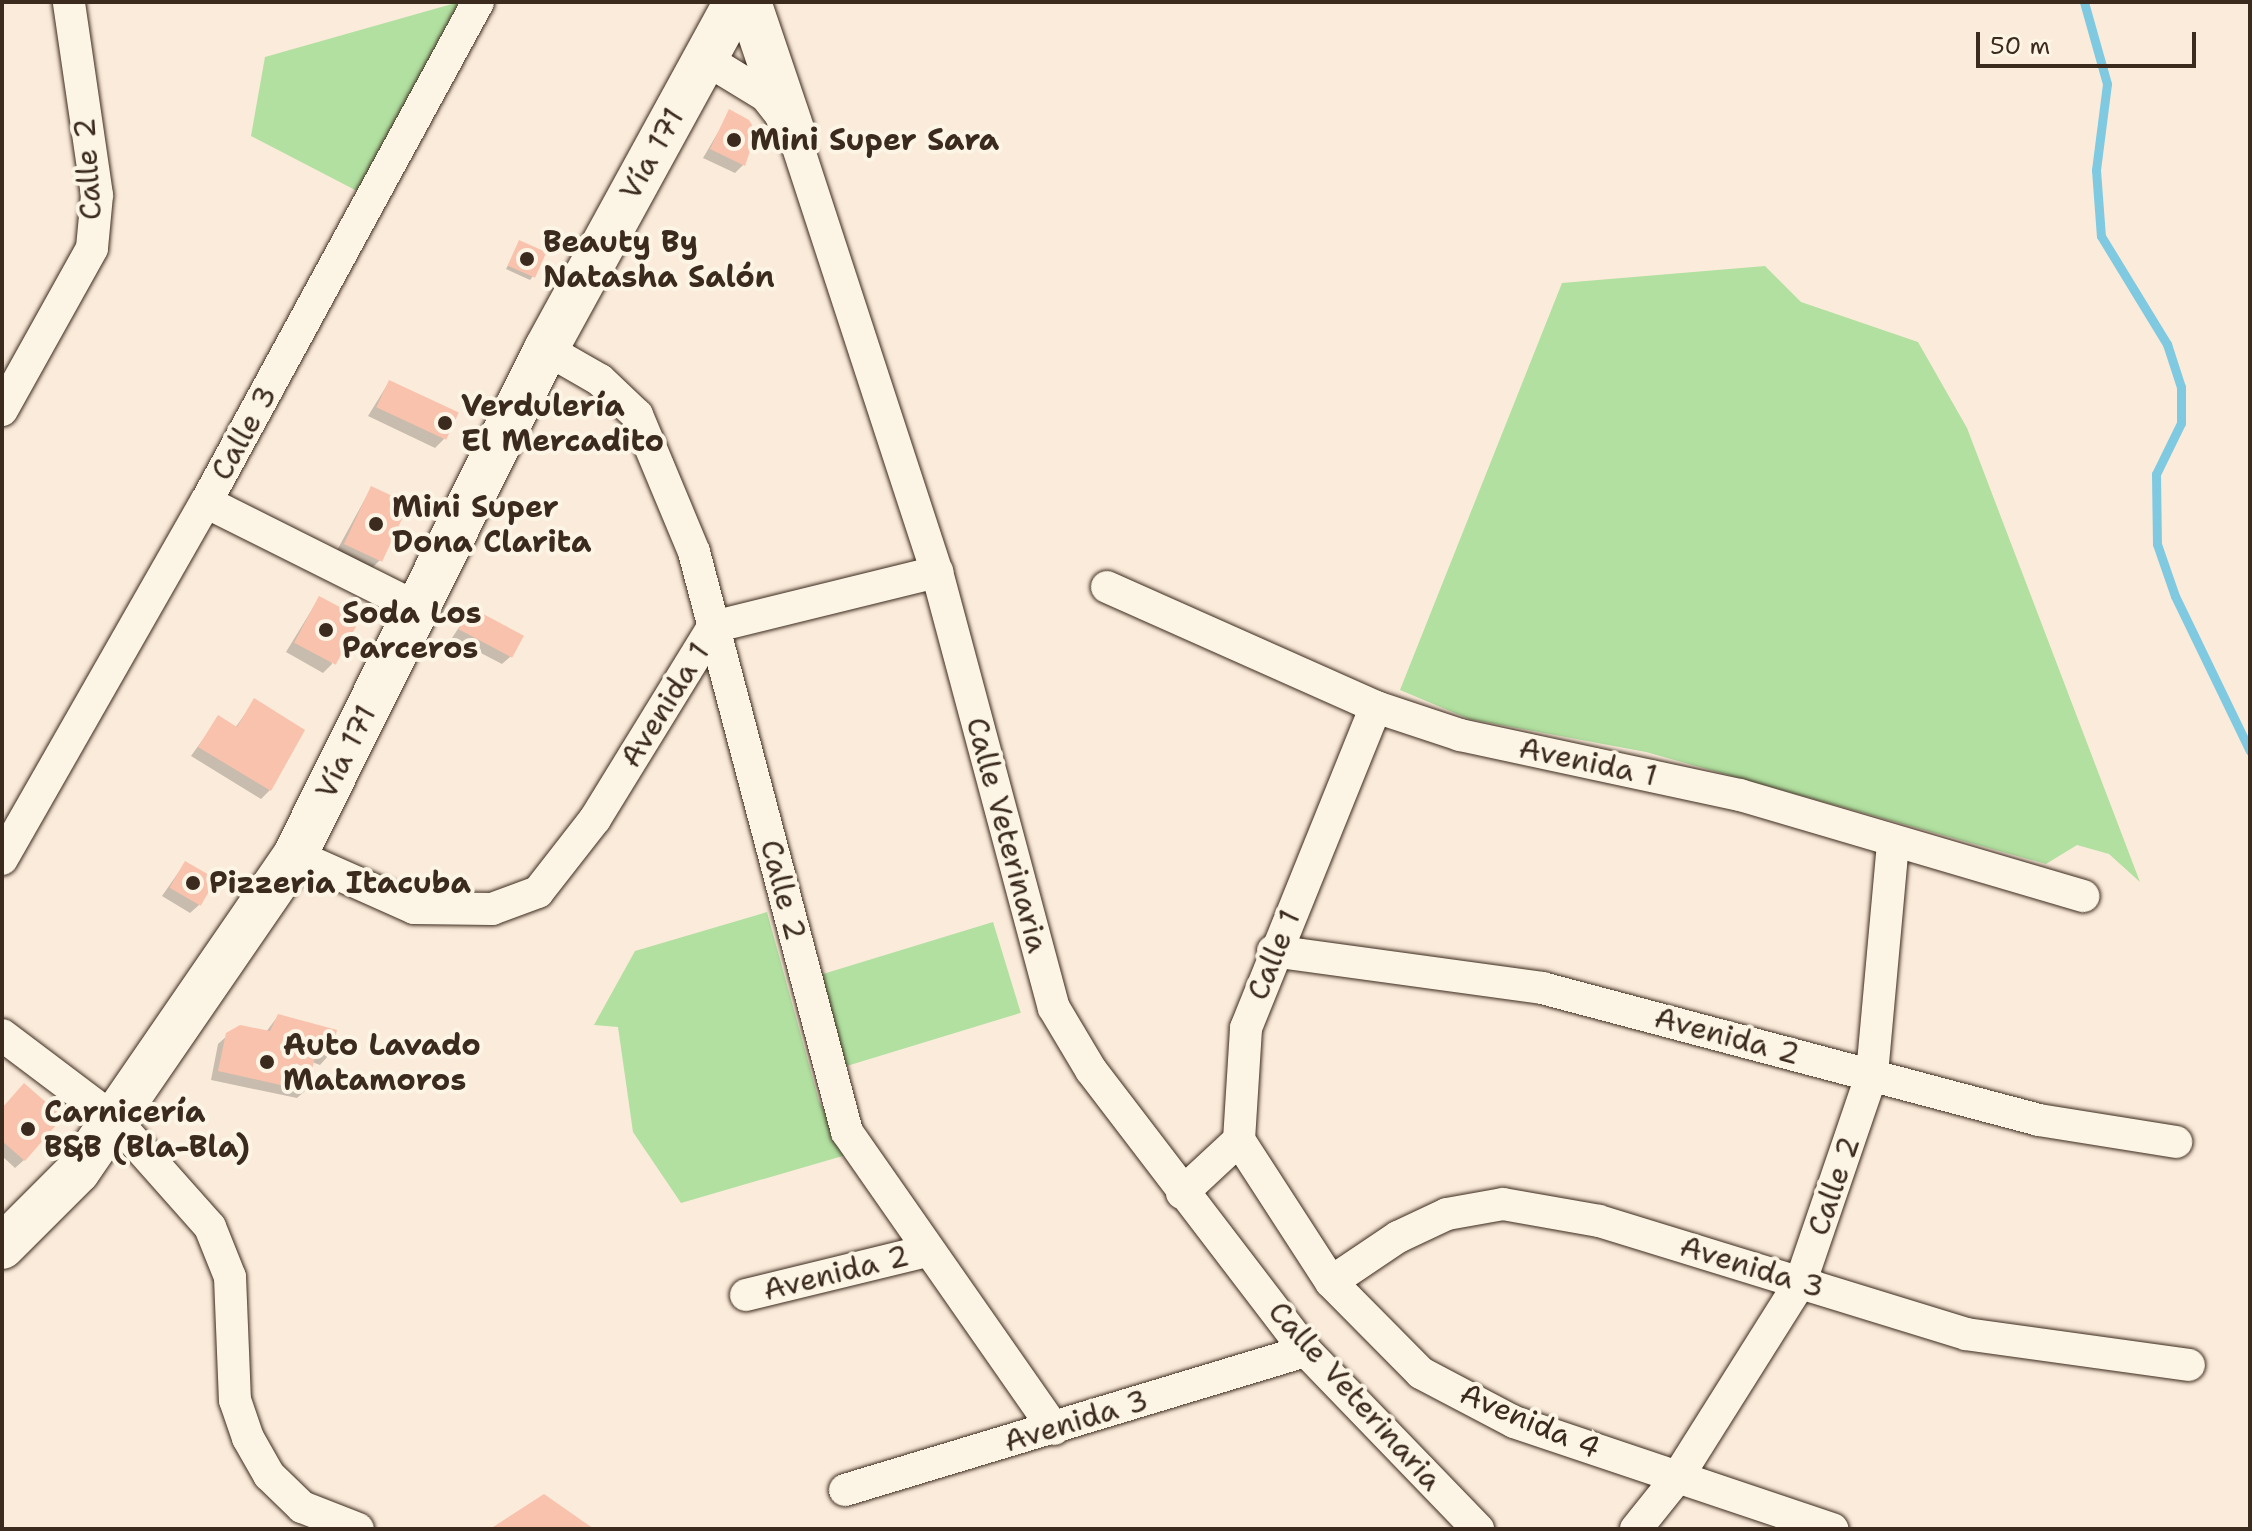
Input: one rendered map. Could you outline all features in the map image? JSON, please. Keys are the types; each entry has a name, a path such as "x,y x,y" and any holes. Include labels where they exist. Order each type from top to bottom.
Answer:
{"main road":[{"name":"Vía 171","path":"2,1247 78,1171 295,855 546,349 736,2"},
{"path":"749,2 792,129"}],"street":[{"name":"Calle 2","path":"2,410 92,248 97,195 69,2"},
{"name":"Calle 3","path":"2,859 206,502 478,2"},
{"name":"Calle Veterinaria","path":"704,58 766,96 792,129 937,572 1054,1008 1091,1070 1182,1193 1306,1351 1478,1529"},
{"name":"Calle 2","path":"546,349 600,380 637,415 694,552 847,1132 926,1251 1054,1429"},
{"path":"206,502 418,608"},
{"name":"Avenida 1","path":"295,855 414,908 492,909 538,892 595,819 713,627 937,572"},
{"name":"Avenida 1","path":"1107,587 1376,707 1460,735 1740,795 1893,844 2083,896"},
{"name":"Calle 1","path":"1239,1140 1246,1028 1273,951 1376,707"},
{"name":"Calle 2","path":"1636,1529 1677,1478 1801,1281 1872,1074 1893,844"},
{"name":"Avenida 2","path":"1273,951 1542,988 2039,1120 2176,1142"},
{"path":"2,1035 115,1120 210,1227 230,1277 235,1400 269,1475 302,1507 358,1529"},
{"path":"1182,1193 1239,1140"},
{"name":"Avenida 4","path":"1239,1140 1331,1282 1421,1373 1514,1422 1832,1529"},
{"name":"Avenida 3","path":"1331,1282 1398,1237 1447,1214 1503,1204 1599,1221 1966,1334 2189,1365"},
{"name":"Avenida 2","path":"746,1295 926,1251"},
{"name":"Avenida 3","path":"845,1490 1306,1351"}],"green space":[{"path":"459,2 359,192 251,136 265,57"},
{"path":"1765,266 1801,302 1918,342 1967,428 2140,882 2109,854 2077,845 2046,864 1646,752 1469,719 1400,690 1562,283"},
{"path":"767,912 819,1101 846,1155 681,1203 633,1132 618,1027 594,1025 635,951"},
{"path":"993,922 1021,1013 841,1068 813,977"}],"building":[{"name":"Mini Super Sara","path":"729,109 749,120 756,132 745,166 710,149"},
{"name":"Beauty By Natasha Salón","path":"519,240 546,252 535,278 508,266"},
{"path":"389,380 459,413 446,440 376,407"},
{"name":"Mini Super Dona Clarita","path":"371,486 409,504 382,562 344,544"},
{"name":"Soda Los Parceros","path":"319,596 360,618 336,665 294,643"},
{"path":"470,607 524,636 512,658 458,629"},
{"path":"254,698 305,730 271,791 198,747 218,715 237,727"},
{"name":"Pizzeria Itacuba","path":"185,861 216,879 201,906 170,888"},
{"name":"Auto Lavado Matamoros","path":"278,1014 337,1030 330,1057 316,1053 307,1091 218,1071 226,1033 240,1025 270,1031"},
{"name":"Carnicería B&B (Bla-Bla)","path":"24,1083 63,1117 25,1161 2,1141 2,1108"},
{"path":"544,1494 594,1529 490,1529"}],"waterway":[{"path":"2084,2 2107,84 2096,170 2101,236 2167,344 2181,387 2181,423 2156,474 2157,544 2175,596 2250,751"}],"place":[{"name":"Mini Super Sara","path":"734,140"},
{"name":"Beauty By Natasha Salón","path":"527,259"},
{"name":"Verdulería El Mercadito","path":"445,423"},
{"name":"Mini Super Dona Clarita","path":"376,524"},
{"name":"Soda Los Parceros","path":"326,630"},
{"name":"Pizzeria Itacuba","path":"193,883"},
{"name":"Auto Lavado Matamoros","path":"267,1062"},
{"name":"Carnicería B&B (Bla-Bla)","path":"28,1129"}]}
